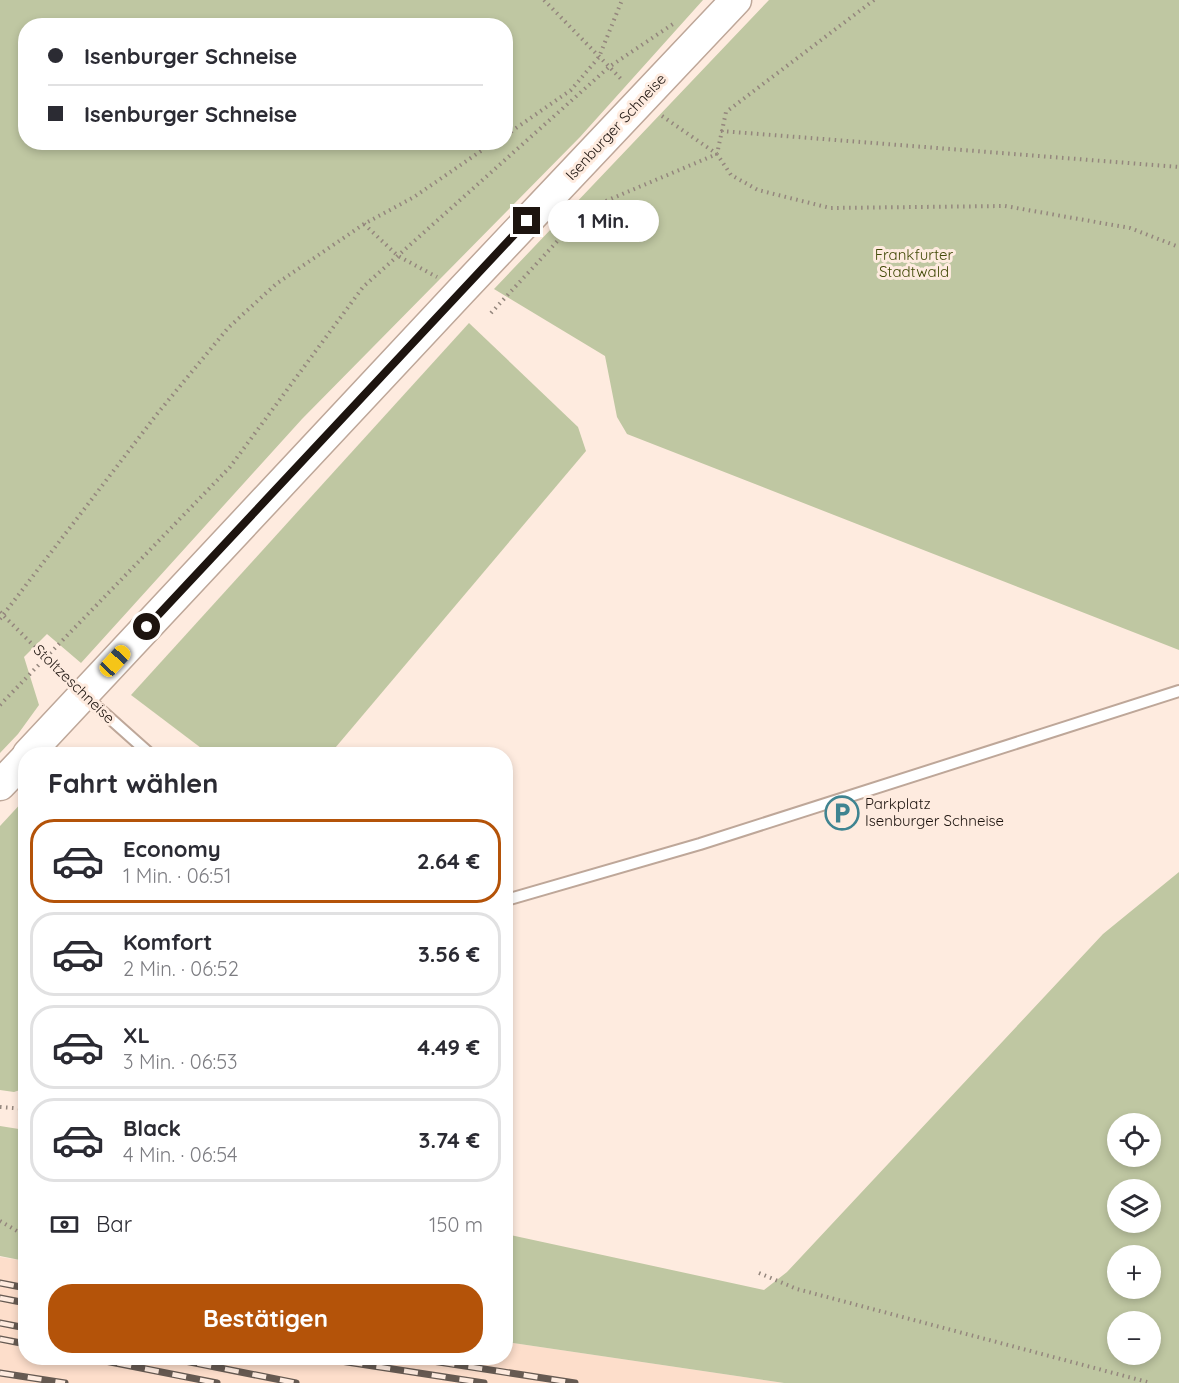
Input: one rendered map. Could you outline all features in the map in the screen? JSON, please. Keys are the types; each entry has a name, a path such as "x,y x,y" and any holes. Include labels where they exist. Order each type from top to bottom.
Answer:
{"main road":[{"name":"Isenburger Schneise","path":"35,747 736,0"},
{"name":"Isenburger Schneise","path":"0,785 18,766"}],"lane":[{"path":"513,898 700,844 1179,691"},
{"name":"Stoltzeschneise","path":"84,695 142,747"}],"path":[{"path":"544,0 641,100 717,154 731,175 758,189 830,208 1005,206 1130,228 1179,247"},
{"path":"513,130 572,90 599,57 622,0"},
{"path":"717,154 726,112 874,0"},
{"path":"0,705 230,467 363,286 609,67 681,18"},
{"path":"722,131 1179,167"},
{"path":"1,615 157,414 228,328 276,284 364,224 414,197 482,150"},
{"path":"491,313 587,209 717,154"},
{"path":"364,224 398,256 462,290"},
{"name":"Stoltzeschneise","path":"1,615 84,695"},
{"path":"0,1107 18,1108"},
{"path":"0,1221 18,1231"},
{"path":"759,1273 797,1288 1151,1383"}],"shaded area":[{"path":"0,1257 18,1260 18,1365 513,1365 513,1343 784,1383 0,1383"}],"green space":[{"path":"0,0 703,0 580,137 302,419 81,663 47,634 24,657 39,705 18,734 0,753"},
{"name":"Frankfurter Stadtwald","path":"769,0 1179,0 1179,650 627,434 617,417 605,356 494,289"},
{"path":"469,323 578,427 586,451 336,747 200,747 131,695"},
{"path":"18,807 18,1091 14,1092 0,1090 0,826"},
{"path":"1179,872 1179,1383 784,1383 513,1343 513,1236 764,1290 787,1272 1103,934"},
{"path":"0,1126 18,1129 18,1260 0,1256"}],"railway":[{"path":"0,1283 18,1286"},
{"path":"0,1298 18,1301"},
{"path":"0,1323 18,1326"},
{"path":"0,1339 18,1342"},
{"path":"126,1365 217,1383"},
{"path":"205,1365 296,1383"},
{"path":"367,1365 484,1383"},
{"path":"458,1365 575,1383"},
{"path":"0,1373 65,1383"}],"place":[{"name":"Parkplatz Isenburger Schneise","path":"842,813"}],"route":[{"path":"147,627 527,221"}]}
